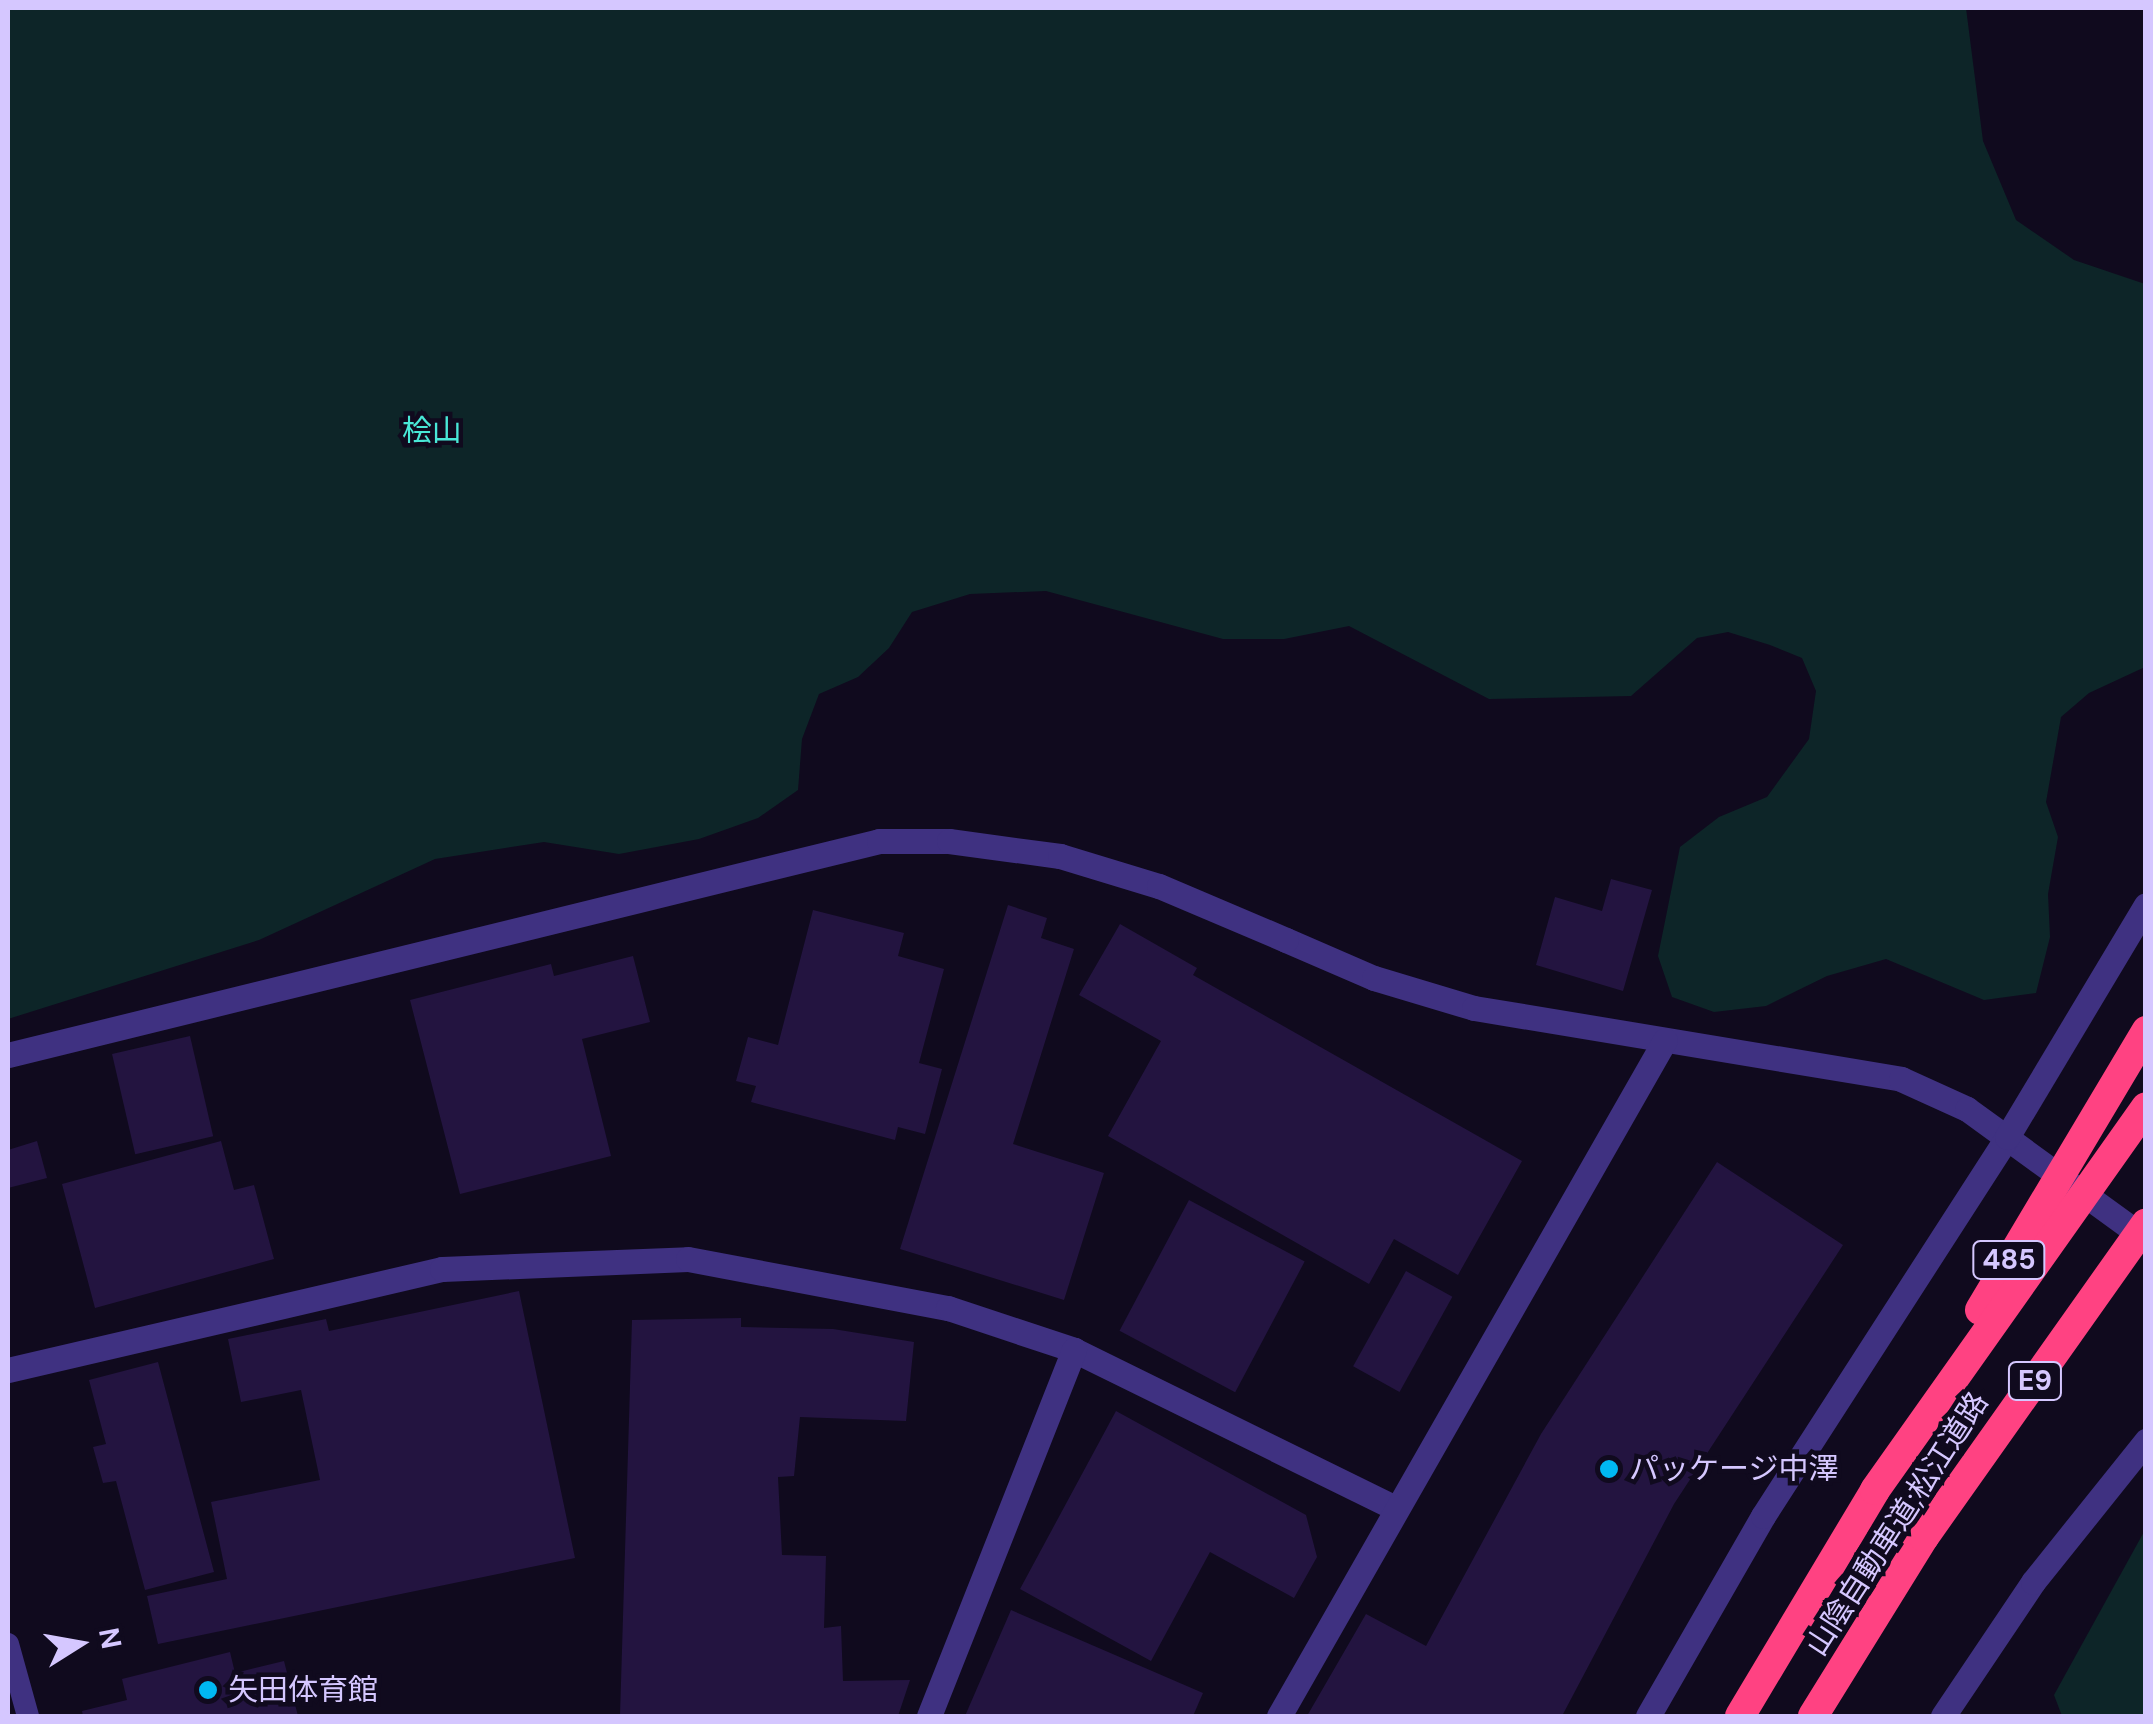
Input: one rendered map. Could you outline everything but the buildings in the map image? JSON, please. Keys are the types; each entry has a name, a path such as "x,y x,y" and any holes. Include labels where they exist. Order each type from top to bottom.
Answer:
{"highway":[{"name":"485","path":"1875,1490 2146,1031"},
{"name":"山陰自動車道;松江道路","path":"1740,1716 1875,1490 2146,1108"},
{"name":"山陰自動車道;松江道路","path":"1813,1716 1924,1537 2146,1224"}],"street":[{"path":"8,1055 879,841 950,841 1060,856 1159,886 1374,978 1474,1008 1901,1079 1967,1108 2146,1238"},
{"path":"1648,1716 1764,1516 2007,1137 2146,905"},
{"path":"1278,1716 1665,1040"},
{"path":"8,1370 442,1268 550,1260 688,1259 948,1308 1074,1350 1394,1508"},
{"path":"929,1716 1074,1350"},
{"path":"1943,1716 2033,1582 2146,1441"}],"lane":[{"path":"8,1644 28,1716"}],"green space":[{"name":"桧山","path":"8,8 1966,8 1983,141 2016,220 2074,260 2145,284 2145,667 2089,693 2061,717 2046,802 2058,837 2048,894 2050,937 2036,993 1984,1000 1886,959 1827,976 1766,1006 1714,1012 1672,997 1658,956 1680,847 1719,817 1767,797 1809,739 1816,691 1802,658 1770,645 1728,632 1697,638 1631,696 1489,699 1349,626 1284,639 1223,639 1046,591 970,594 912,612 889,648 858,677 819,694 802,739 798,790 758,818 699,839 619,854 544,842 435,859 259,940 8,1019"},
{"path":"2145,1530 2145,1716 2062,1716 2054,1695"}],"place":[{"name":"パッケージ中澤","path":"1609,1469"},
{"name":"矢田体育館","path":"208,1690"}]}
